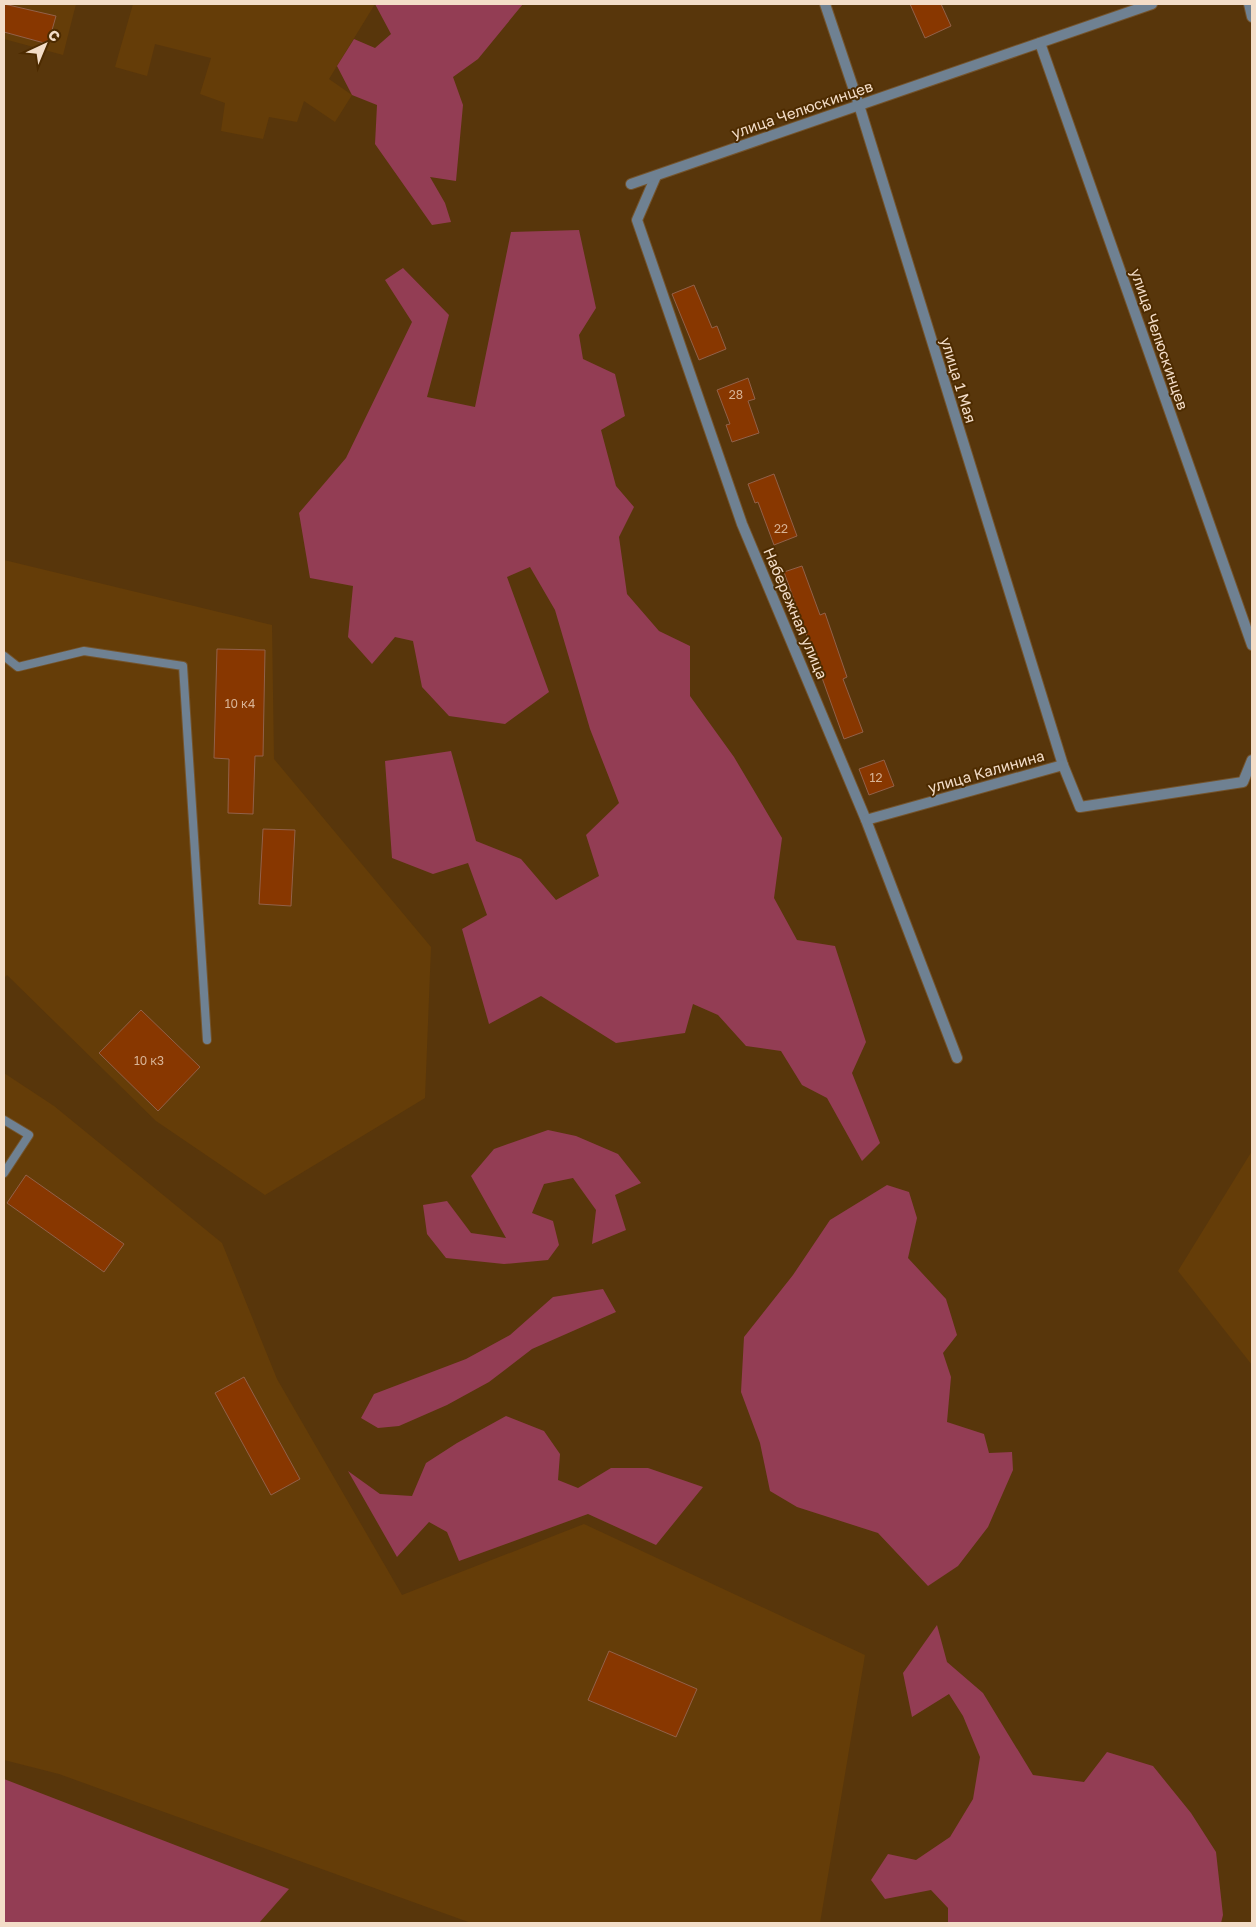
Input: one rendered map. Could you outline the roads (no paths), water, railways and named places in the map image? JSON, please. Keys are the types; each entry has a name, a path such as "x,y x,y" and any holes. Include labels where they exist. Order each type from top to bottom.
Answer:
{"street":[{"name":"улица 1 Мая","path":"824,4 859,105 1063,765"},
{"name":"улица Челюскинцев","path":"631,184 1152,4"},
{"path":"1249,4 1252,17"},
{"name":"улица Челюскинцев","path":"1040,42 1252,645"},
{"name":"Набережная улица","path":"656,176 637,220 742,524 866,820 956,1058"},
{"name":"улица Калинина","path":"866,820 1063,765 1080,807 1243,782 1252,760"}],"lane":[{"path":"4,656 18,666 84,651 183,666 207,1040"},
{"path":"4,1120 30,1135 4,1173"}]}
